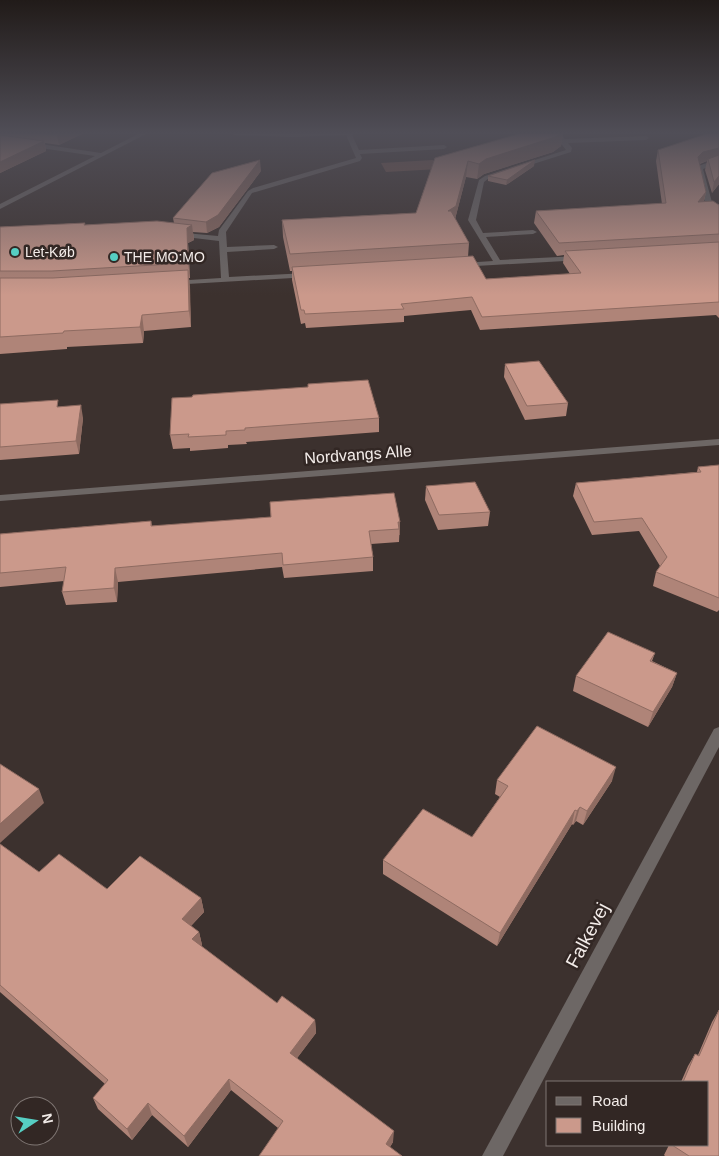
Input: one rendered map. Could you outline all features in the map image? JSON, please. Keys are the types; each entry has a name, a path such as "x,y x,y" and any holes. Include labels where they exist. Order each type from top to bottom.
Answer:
{"street":[{"path":"0,207 40,187"},
{"path":"225,280 222,232 252,190 263,187"},
{"path":"480,187 472,218 498,263"},
{"path":"705,187 710,207 719,215"},
{"path":"481,235 533,232"},
{"path":"172,234 221,239"},
{"path":"222,250 274,247"},
{"path":"450,266 589,258"},
{"path":"160,284 314,274"},
{"name":"Nordvangs Alle","path":"0,498 719,442"},
{"name":"Falkevej","path":"492,1156 719,733"}],"building":[{"path":"200,187 239,187 218,215 206,222 173,218"},
{"path":"425,187 461,187 456,206 448,211 451,211 469,243 290,254 282,220 416,213"},
{"path":"664,187 705,187 706,192 698,202 713,201 719,205 719,234 559,243 536,211 666,203"},
{"path":"157,221 192,225 187,228 188,263 52,271 0,271 0,227"},
{"path":"719,242 719,302 482,317 472,297 401,304 404,309 305,314 304,310 301,310 292,267 473,256 486,279 581,273 565,251"},
{"path":"188,270 189,311 142,315 140,327 0,337 0,278 53,278"},
{"path":"539,361 568,403 527,406 505,364"},
{"path":"368,380 379,418 245,428 245,430 226,431 226,435 188,437 189,434 170,435 172,398 308,387 308,384"},
{"path":"58,400 57,407 81,405 76,441 0,447 0,404"},
{"path":"719,465 719,598 656,572 667,557 642,518 594,522 576,483 701,472 698,467"},
{"path":"475,482 490,512 439,515 426,486"},
{"path":"394,493 400,522 398,522 399,529 369,531 373,557 283,565 282,553 115,568 114,588 62,592 66,567 0,573 0,534 151,521 151,526 271,517 270,502"},
{"path":"608,632 655,653 650,661 677,673 653,712 576,676"},
{"path":"537,726 616,767 587,811 580,807 577,811 575,810 500,933 383,860 423,809 472,837 508,786 497,780"},
{"path":"0,764 39,789 0,824"},
{"path":"0,844 39,872 59,854 107,889 140,856 201,898 182,919 199,932 192,939 277,1003 282,996 315,1020 290,1053 394,1131 386,1144 402,1156 259,1156 283,1121 229,1079 184,1136 148,1103 127,1129 93,1098 108,1080 0,985"},
{"path":"719,1010 719,1156 689,1156 674,1146 709,1146 709,1081 683,1081 695,1054 699,1056"}],"place":[{"name":"Let-Køb","path":"15,252"},
{"name":"THE MO:MO","path":"114,257"}]}
